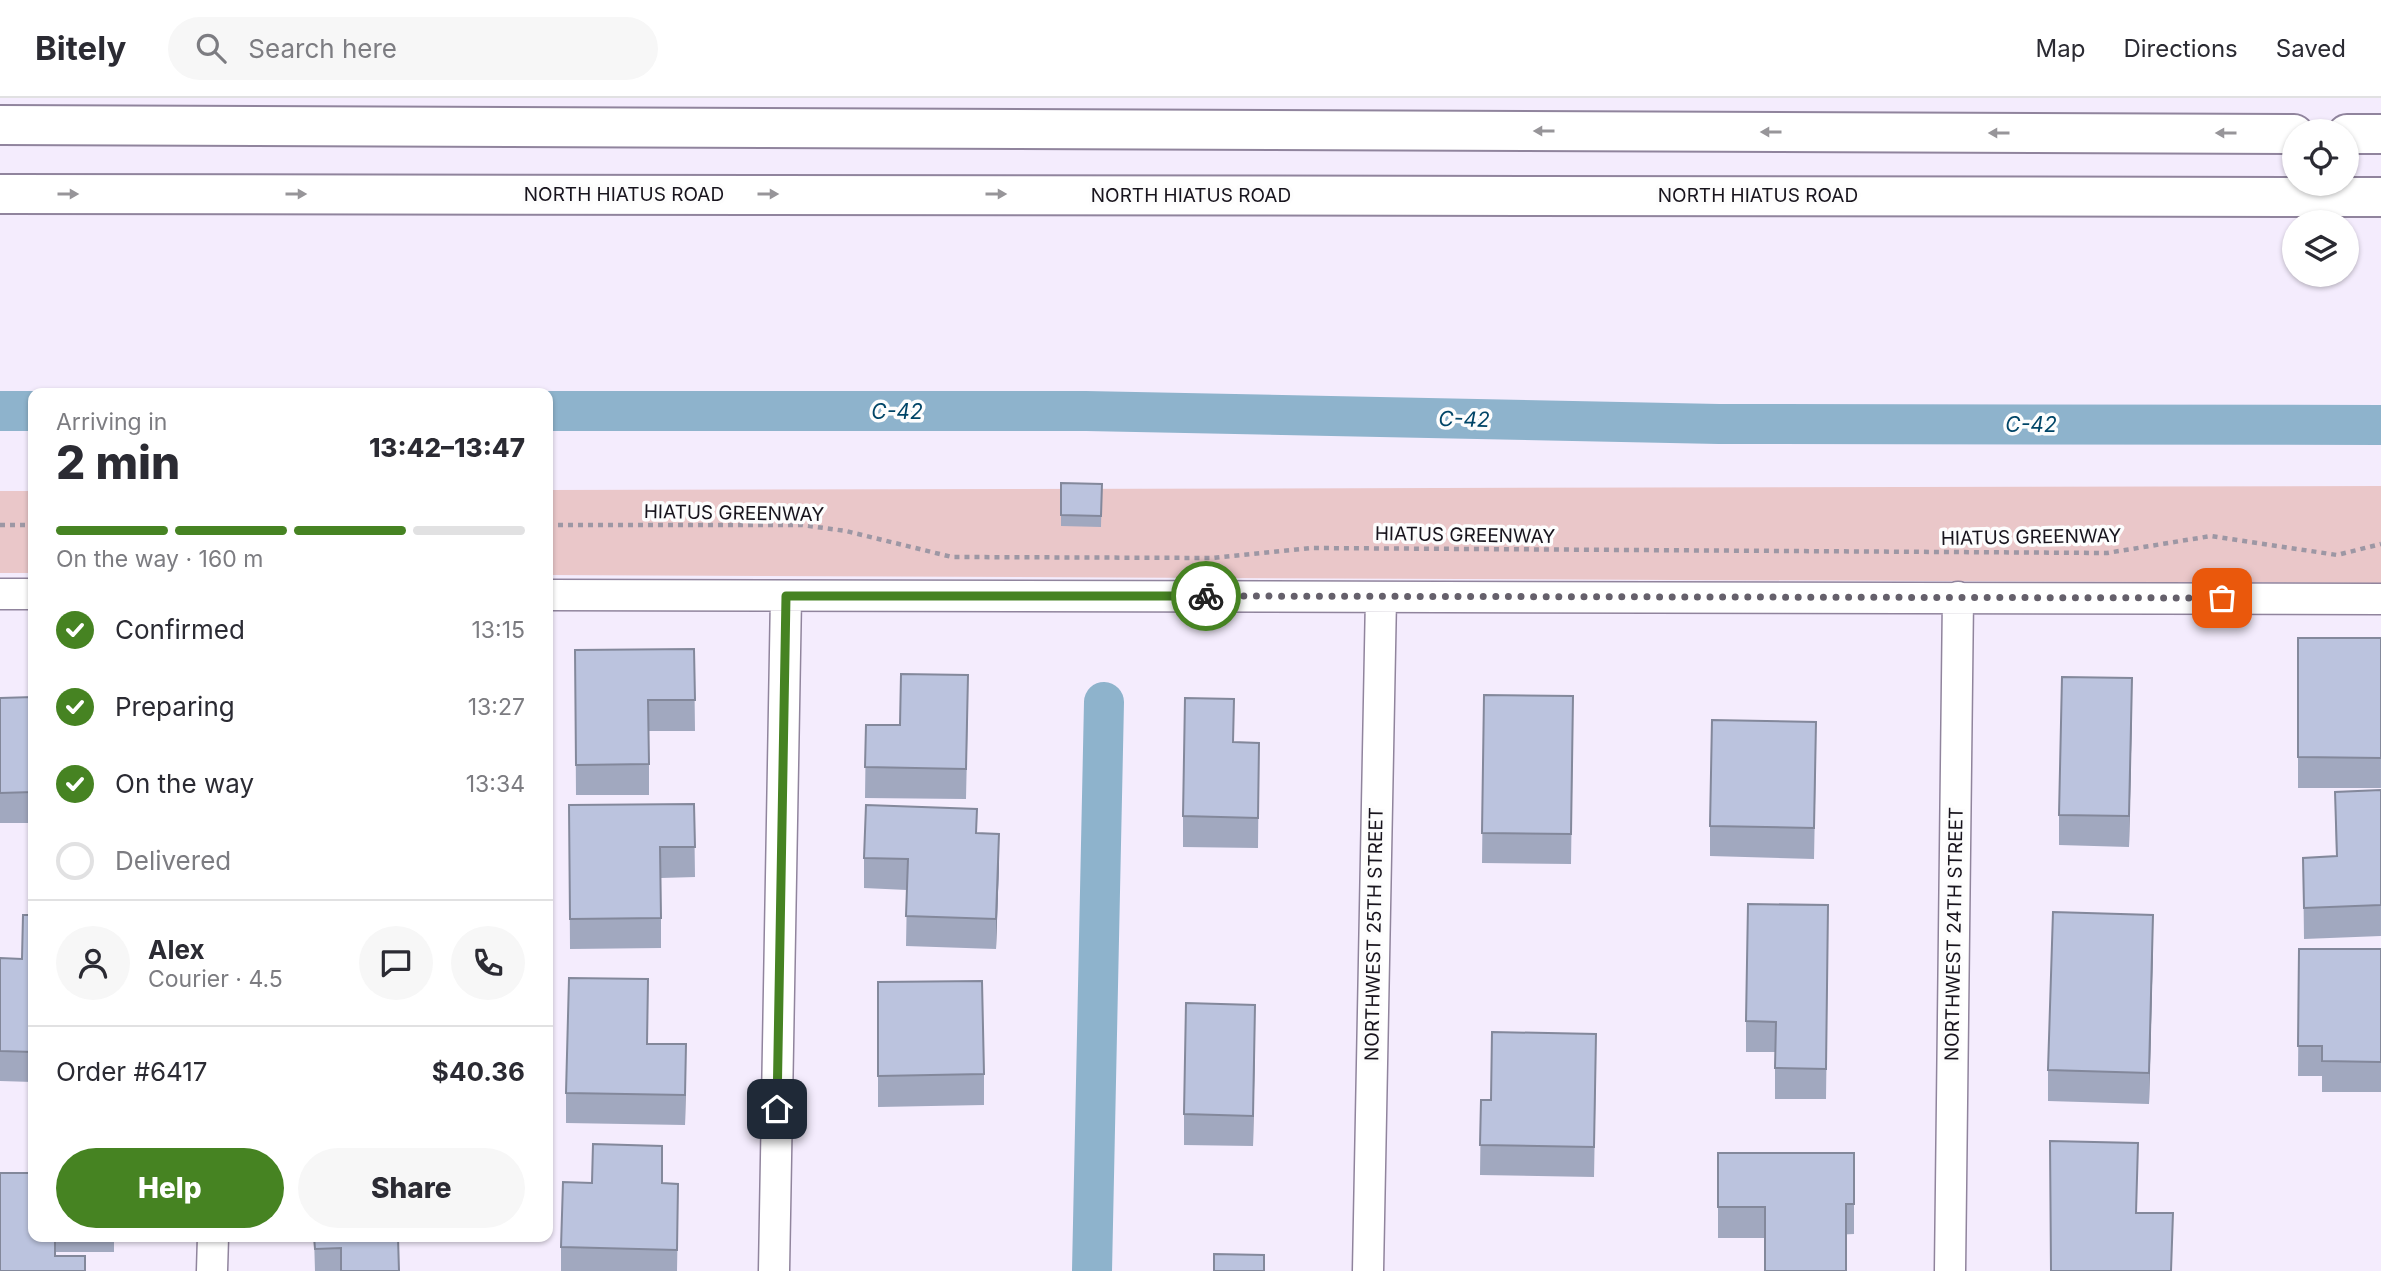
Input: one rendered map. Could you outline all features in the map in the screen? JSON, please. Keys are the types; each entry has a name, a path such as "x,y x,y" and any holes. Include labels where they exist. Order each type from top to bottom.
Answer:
{"main road":[{"path":"0,125 2282,134"},
{"path":"2359,134 2381,134"},
{"name":"NORTH HIATUS ROAD","path":"0,194 2381,197"}],"street":[{"path":"0,594 28,594"},
{"path":"553,595 2381,599"},
{"path":"774,1271 786,596"},
{"name":"NORTHWEST 25TH STREET","path":"1368,1271 1381,597"},
{"name":"NORTHWEST 24TH STREET","path":"1950,1271 1958,597"},
{"path":"212,1271 213,1242"}],"path":[{"path":"0,524 28,524"},
{"name":"HIATUS GREENWAY","path":"553,524 802,524 846,531 952,557 1213,558 1311,548 2107,553 2211,536 2337,555 2381,544"}],"shaded area":[{"path":"2381,486 2381,583 553,575 553,490"},
{"path":"0,491 28,491 28,573 0,573"}],"building":[{"path":"1061,483 1102,484 1101,516 1061,515"},
{"path":"2298,638 2381,638 2381,758 2298,757"},
{"path":"694,649 695,700 648,700 649,764 576,765 575,650"},
{"path":"901,674 968,675 966,769 865,767 866,725 900,725"},
{"path":"2062,677 2132,678 2129,816 2059,815"},
{"path":"1484,695 1573,696 1571,834 1482,833"},
{"path":"28,697 28,792 0,793 0,698"},
{"path":"1185,698 1234,699 1233,742 1259,743 1258,818 1183,816"},
{"path":"1712,720 1816,722 1814,828 1710,826"},
{"path":"2381,790 2381,905 2304,908 2303,858 2337,856 2335,792"},
{"path":"694,804 695,847 660,847 661,918 570,919 569,805"},
{"path":"866,805 977,809 976,833 999,834 996,919 906,916 908,859 864,858"},
{"path":"1748,904 1828,905 1826,1069 1775,1068 1776,1022 1746,1021"},
{"path":"2053,912 2153,915 2149,1073 2048,1070"},
{"path":"23,915 28,915 28,1052 0,1051 0,958 22,959"},
{"path":"2299,949 2381,949 2381,1062 2322,1061 2322,1046 2298,1046"},
{"path":"569,978 648,979 647,1044 686,1044 685,1095 566,1093"},
{"path":"982,981 984,1074 878,1076 878,982"},
{"path":"1186,1003 1255,1005 1253,1116 1184,1114"},
{"path":"1492,1032 1596,1034 1594,1147 1480,1145 1481,1100 1491,1100"},
{"path":"2050,1141 2138,1143 2136,1213 2173,1213 2171,1271 2051,1271"},
{"path":"593,1144 662,1146 662,1183 678,1184 677,1250 561,1247 563,1182 592,1183"},
{"path":"1718,1153 1854,1153 1854,1204 1846,1204 1846,1271 1765,1271 1765,1207 1718,1207"},
{"path":"0,1173 28,1173 28,1242 55,1242 55,1256 85,1256 85,1271 0,1271"},
{"path":"314,1242 398,1242 399,1271 341,1271 341,1248 315,1249"},
{"path":"1214,1254 1264,1255 1264,1271 1214,1271"}],"waterway":[{"name":"C-42","path":"0,411 28,411"},
{"name":"C-42","path":"553,411 1086,411 1719,424 2381,425"},
{"path":"1092,1271 1104,702"}],"way so far":[{"path":"1206,596 2222,598"}],"route":[{"path":"777,1109 786,596 1206,596"}]}
